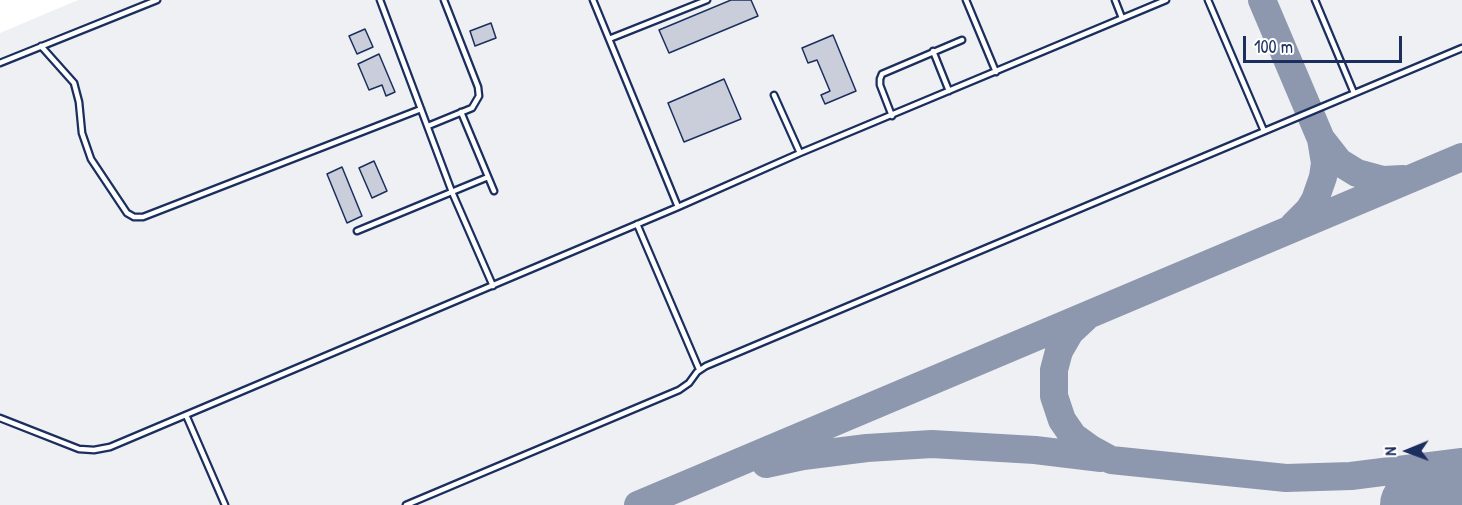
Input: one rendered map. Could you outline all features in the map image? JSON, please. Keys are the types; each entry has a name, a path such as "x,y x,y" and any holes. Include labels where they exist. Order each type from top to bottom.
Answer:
{"lane":[{"path":"0,63 157,0"},
{"path":"380,0 452,192 493,286"},
{"path":"428,126 475,105 480,92 444,0"},
{"path":"593,0 678,207"},
{"path":"609,39 707,0"},
{"path":"966,0 996,72"},
{"path":"1115,0 1122,18"},
{"path":"0,418 79,449 94,450 110,447 1166,0"},
{"path":"1209,0 1264,131"},
{"path":"1315,0 1354,93"},
{"path":"892,116 880,85 882,74 962,39"},
{"path":"41,46 74,82 78,93 82,133 91,159 127,213 134,217 143,217 421,109"},
{"path":"406,505 679,390 690,383 699,369 1462,48"},
{"path":"933,51 950,91"},
{"path":"774,95 800,153"},
{"path":"461,112 494,191"},
{"path":"357,231 488,177"},
{"path":"637,224 699,369"},
{"path":"186,415 225,505"}],"shaded area":[{"path":"78,0 1462,0 1462,505 0,505 0,33"}],"building":[{"path":"731,0 751,0 758,16 669,53 659,30"},
{"path":"491,23 496,38 475,46 470,31"},
{"path":"365,29 373,47 357,54 349,36"},
{"path":"833,35 856,91 825,104 821,95 830,91 817,60 808,63 802,48"},
{"path":"379,54 395,92 386,96 382,85 369,90 358,64"},
{"path":"724,79 741,119 684,142 668,103"},
{"path":"374,161 387,191 372,198 359,168"},
{"path":"342,167 362,216 347,223 327,174"}],"taxiway":[{"path":"1262,0 1321,139 1325,163 1315,200 1309,210 1294,225"},
{"path":"1321,139 1339,162 1357,173 1383,180 1403,179"},
{"path":"638,505 1462,157"},
{"path":"1085,318 1070,332 1059,351 1054,370 1054,396 1062,420 1073,436 1111,460 1286,478 1351,476 1462,462"},
{"path":"766,464 803,456 867,448 932,444 1035,450 1101,458"}],"runway":[{"path":"1416,505 1462,486"}]}
